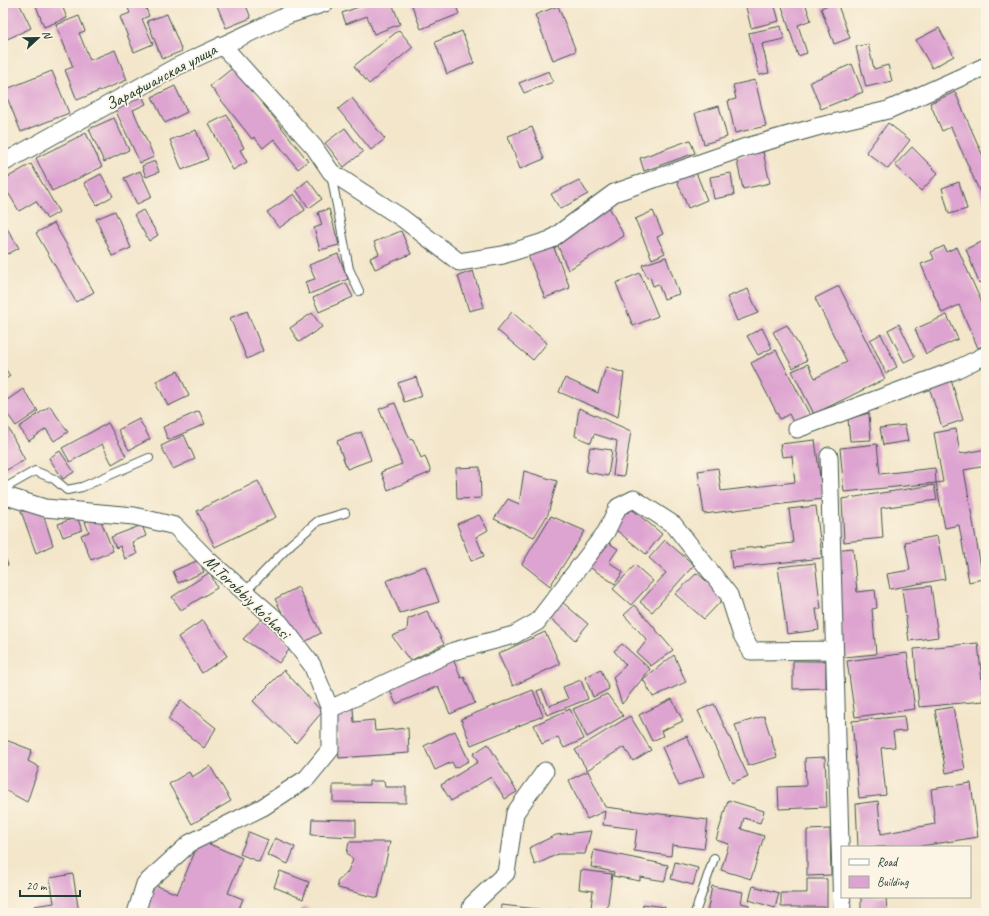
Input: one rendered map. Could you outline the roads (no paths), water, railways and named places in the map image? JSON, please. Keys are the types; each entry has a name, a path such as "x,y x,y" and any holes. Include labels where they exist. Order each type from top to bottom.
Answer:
{"street":[{"name":"Зарафшанская улица","path":"3,163 176,67 288,15 325,3"},
{"path":"222,45 314,147 331,172 402,218 459,262 503,255 550,240 614,193 743,148 820,126 888,110 986,66"},
{"path":"797,429 953,371 986,355"},
{"path":"829,456 841,880"},
{"name":"M.Torobbiy ko'chasi","path":"3,495 45,508 134,516 175,526 208,560 280,623 312,665 330,709 330,750 307,778 263,807 190,843 145,884 136,913"},
{"path":"330,709 454,651 514,636 536,622 606,532 618,507 634,499 674,525 729,595 742,633 751,651 834,650"},
{"path":"470,913 472,905 506,873 514,813 545,771"},
{"path":"842,898 842,913"}],"lane":[{"path":"331,172 349,268 359,291"},
{"path":"3,489 35,471 54,479 67,490 82,487 149,458"},
{"path":"245,592 291,544 318,521 345,513"},
{"path":"695,913 714,858"}]}
